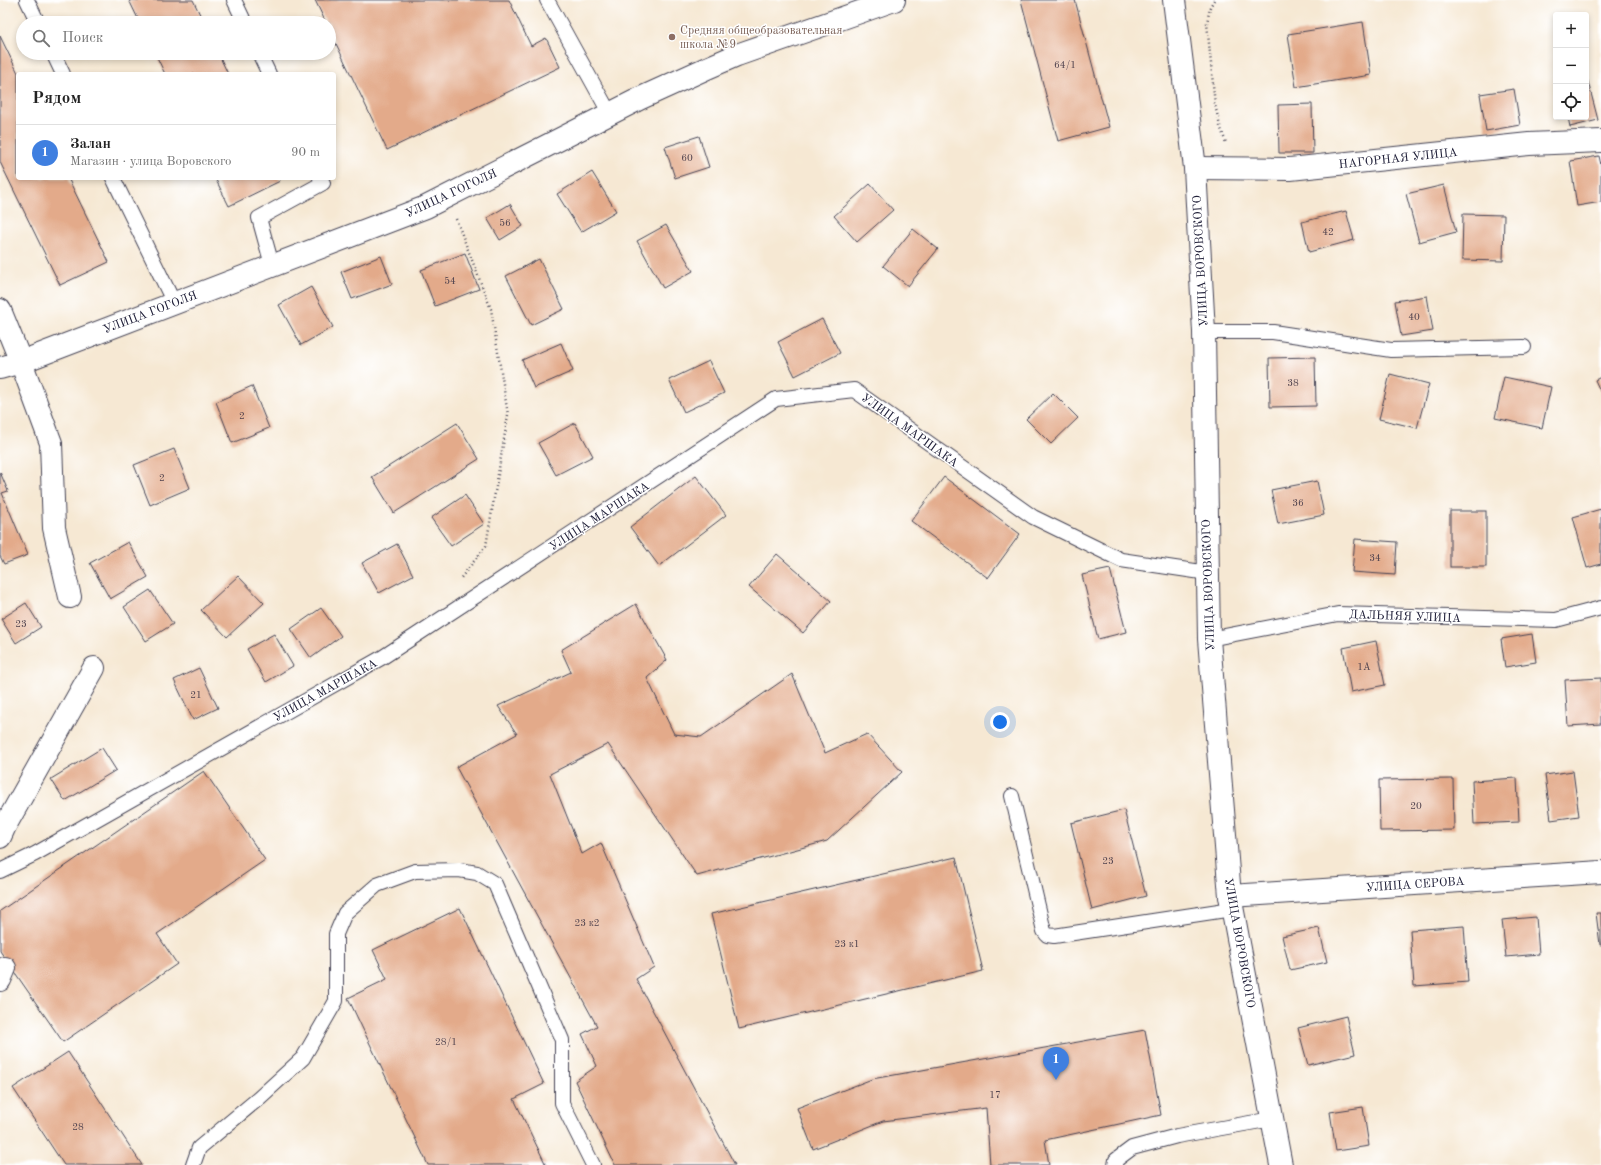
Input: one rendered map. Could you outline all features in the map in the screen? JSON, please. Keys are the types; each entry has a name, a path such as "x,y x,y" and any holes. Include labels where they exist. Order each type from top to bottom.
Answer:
{"street":[{"name":"УЛИЦА ГОГОЛЯ","path":"0,368 21,362 426,207 641,98 737,55 894,0"},
{"name":"УЛИЦА ВОРОВСКОГО","path":"1174,0 1195,168 1204,332 1209,639 1231,903 1281,1165"},
{"name":"НАГОРНАЯ УЛИЦА","path":"1195,168 1290,169 1529,144 1601,141"},
{"path":"0,310 51,443 54,528 70,597"},
{"path":"0,837 94,668"},
{"name":"УЛИЦА СЕРОВА","path":"1231,903 1601,872"}],"lane":[{"path":"27,0 35,16"},
{"path":"234,0 242,16"},
{"path":"547,0 610,114"},
{"path":"56,60 62,72"},
{"path":"262,60 268,72"},
{"path":"114,180 174,303"},
{"path":"272,266 259,218 323,183 321,180"},
{"path":"1204,332 1274,332 1391,350 1524,347"},
{"name":"УЛИЦА МАРШАКА","path":"0,871 42,850 383,657 776,399 854,390 1033,517 1121,560 1208,574"},
{"name":"ДАЛЬНЯЯ УЛИЦА","path":"1209,639 1338,614 1556,620 1601,608"},
{"path":"1012,796 1044,931 1047,935 1054,936 1231,903"},
{"path":"193,1165 199,1148 258,1099 303,1058 336,1002 336,934 345,913 377,885 415,871 459,870 478,873 495,884 562,1040 562,1103 593,1165"},
{"path":"1115,1165 1116,1160 1132,1148 1177,1136 1272,1119"}],"path":[{"path":"1214,0 1210,6 1207,23 1215,105 1220,126 1235,168"},
{"path":"448,196 491,309 508,415 486,546 458,583"}],"building":[{"path":"129,0 193,0 201,16 137,16"},
{"path":"315,0 509,0 531,46 546,38 560,67 387,150 336,44 336,16 323,16"},
{"path":"1021,0 1075,0 1109,127 1058,141"},
{"path":"1363,22 1371,75 1296,87 1288,34"},
{"path":"0,36 18,72 16,72 16,180 69,180 109,262 60,285 0,162"},
{"path":"158,60 221,60 227,72 164,72"},
{"path":"1589,86 1598,120 1570,127 1569,120 1589,120"},
{"path":"1514,89 1520,125 1486,131 1480,94"},
{"path":"1312,104 1313,153 1279,153 1278,105"},
{"path":"699,136 709,167 675,178 665,147"},
{"path":"1599,156 1601,165 1601,202 1577,206 1570,161"},
{"path":"592,172 616,211 581,232 557,194"},
{"path":"216,180 280,180 280,181 229,206"},
{"path":"870,184 893,210 857,242 834,216"},
{"path":"1444,185 1456,232 1419,242 1406,194"},
{"path":"510,204 523,226 500,240 487,218"},
{"path":"1346,211 1354,240 1309,252 1302,222"},
{"path":"1463,214 1504,215 1503,261 1462,260"},
{"path":"666,225 693,271 663,288 637,241"},
{"path":"913,229 938,249 908,286 883,266"},
{"path":"465,253 479,289 435,306 421,270"},
{"path":"381,256 392,284 352,299 341,272"},
{"path":"539,259 564,309 531,325 506,276"},
{"path":"311,287 333,327 301,345 279,305"},
{"path":"1427,296 1433,331 1401,336 1395,301"},
{"path":"822,319 840,353 795,376 778,342"},
{"path":"561,343 573,371 534,388 522,360"},
{"path":"1315,357 1316,406 1270,407 1269,358"},
{"path":"709,361 724,393 684,412 669,380"},
{"path":"1390,374 1429,384 1417,428 1379,419"},
{"path":"1504,377 1551,387 1542,428 1495,418"},
{"path":"1601,377 1601,393 1595,380"},
{"path":"252,386 269,428 232,443 216,402"},
{"path":"1053,393 1078,418 1051,444 1026,419"},
{"path":"457,423 479,459 394,513 372,477"},
{"path":"575,423 593,456 556,475 538,443"},
{"path":"174,449 190,488 150,505 134,465"},
{"path":"0,472 8,491 2,493 28,555 4,564 0,556"},
{"path":"696,476 726,515 659,566 630,527"},
{"path":"944,477 1020,534 988,578 911,521"},
{"path":"1317,481 1324,515 1278,524 1271,490"},
{"path":"465,495 484,524 451,546 431,518"},
{"path":"1601,509 1601,564 1587,568 1573,517"},
{"path":"1450,511 1486,511 1486,567 1450,567"},
{"path":"1355,539 1397,542 1395,575 1352,572"},
{"path":"128,542 148,577 110,599 90,563"},
{"path":"397,544 413,575 379,593 362,563"},
{"path":"777,554 831,601 803,633 749,587"},
{"path":"1110,569 1126,632 1098,639 1082,575"},
{"path":"238,576 264,603 227,637 201,610"},
{"path":"150,590 173,624 146,641 124,607"},
{"path":"26,603 41,627 16,643 1,619"},
{"path":"636,604 667,660 647,678 674,734 701,737 792,674 825,753 867,734 902,772 827,841 697,876 608,744 550,774 582,854 601,843 654,967 636,979 735,1165 615,1165 575,1081 597,1066 582,1034 597,1026 456,767 517,734 498,706 571,672 561,650"},
{"path":"321,608 341,636 311,658 291,629"},
{"path":"274,634 293,666 266,682 247,649"},
{"path":"1532,634 1536,662 1505,667 1501,639"},
{"path":"1376,641 1385,685 1351,692 1343,648"},
{"path":"199,668 218,708 193,720 174,680"},
{"path":"1601,678 1601,724 1568,726 1565,680"},
{"path":"102,748 116,770 65,801 51,779"},
{"path":"204,771 265,860 157,934 177,964 63,1042 0,951 0,911"},
{"path":"1573,771 1579,816 1551,820 1545,775"},
{"path":"1517,778 1519,822 1474,824 1472,781"},
{"path":"1453,779 1454,830 1380,831 1379,780"},
{"path":"1124,810 1146,896 1092,910 1071,823"},
{"path":"956,857 983,971 739,1029 711,914"},
{"path":"460,908 544,1084 514,1099 546,1165 428,1165 348,998 387,979 373,950"},
{"path":"1596,913 1601,913 1601,945 1600,945"},
{"path":"1536,917 1539,954 1506,957 1502,920"},
{"path":"1464,926 1468,982 1414,986 1410,930"},
{"path":"1319,928 1327,962 1290,970 1282,936"},
{"path":"1346,1016 1355,1054 1308,1065 1298,1028"},
{"path":"1145,1030 1161,1115 1045,1140 1049,1165 990,1165 986,1108 883,1121 813,1149 797,1108 872,1079"},
{"path":"68,1052 142,1165 64,1165 13,1088"},
{"path":"1363,1107 1369,1146 1336,1151 1330,1112"}],"place":[{"name":"Средняя общеобразовательная школа №9","path":"672,37"},
{"name":"Залан","path":"1056,1080"}]}
